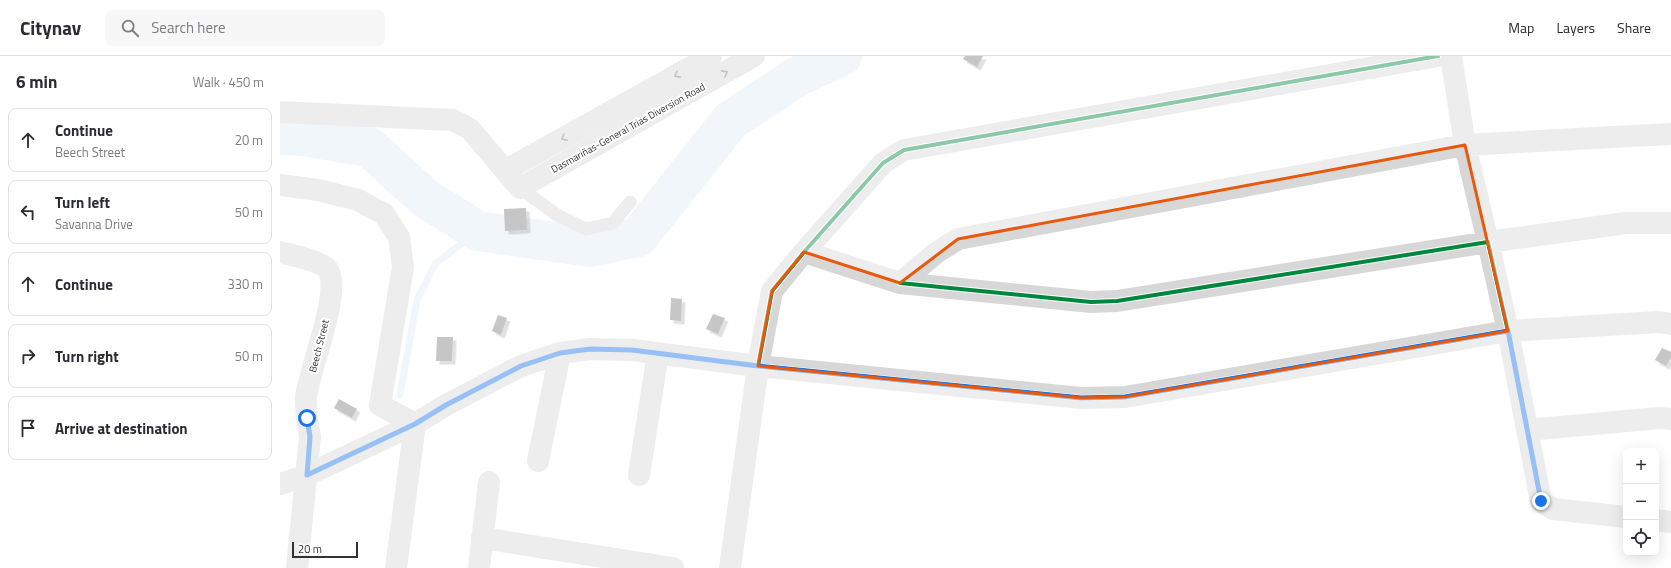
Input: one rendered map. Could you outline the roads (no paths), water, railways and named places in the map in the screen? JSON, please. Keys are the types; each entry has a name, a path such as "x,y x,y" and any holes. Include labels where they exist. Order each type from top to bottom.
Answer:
{"street":[{"path":"506,170 711,56"},
{"name":"Dasmariñas-General Trias Diversion Road","path":"520,188 754,56"},
{"path":"730,568 758,366 772,291 883,162 904,150 1438,56"},
{"path":"1451,56 1465,145 1508,331 1541,501 1553,509 1623,517"},
{"path":"280,112 453,120 470,130 520,188"},
{"path":"900,283 936,254 958,239 1465,145 1671,134"},
{"path":"280,185 318,190 358,200 384,214 399,237 403,267 380,405 415,424"},
{"path":"804,252 900,283 1091,302 1117,301 1488,242 1626,223 1671,223"},
{"name":"Beech Street","path":"280,252 327,268 331,277 330,298 306,397 310,437 297,568"},
{"path":"280,484 307,475 415,424 446,405 521,366 560,353 590,349 612,349 758,366 1081,398 1125,397 1508,331 1658,322 1671,324"},
{"path":"538,461 560,353"},
{"path":"639,475 658,354"},
{"path":"1527,430 1660,418 1671,419"},
{"path":"396,568 415,424"},
{"path":"479,568 489,482"},
{"path":"1659,520 1671,522"},
{"path":"482,538 673,568"}],"lane":[{"path":"520,188 557,215 586,229 613,224 630,202"}],"waterway":[{"path":"280,135 302,136 369,147 425,198 478,231 590,247 638,237 731,120 798,76 842,56"},
{"path":"400,395 417,300 435,264 478,231"}]}
